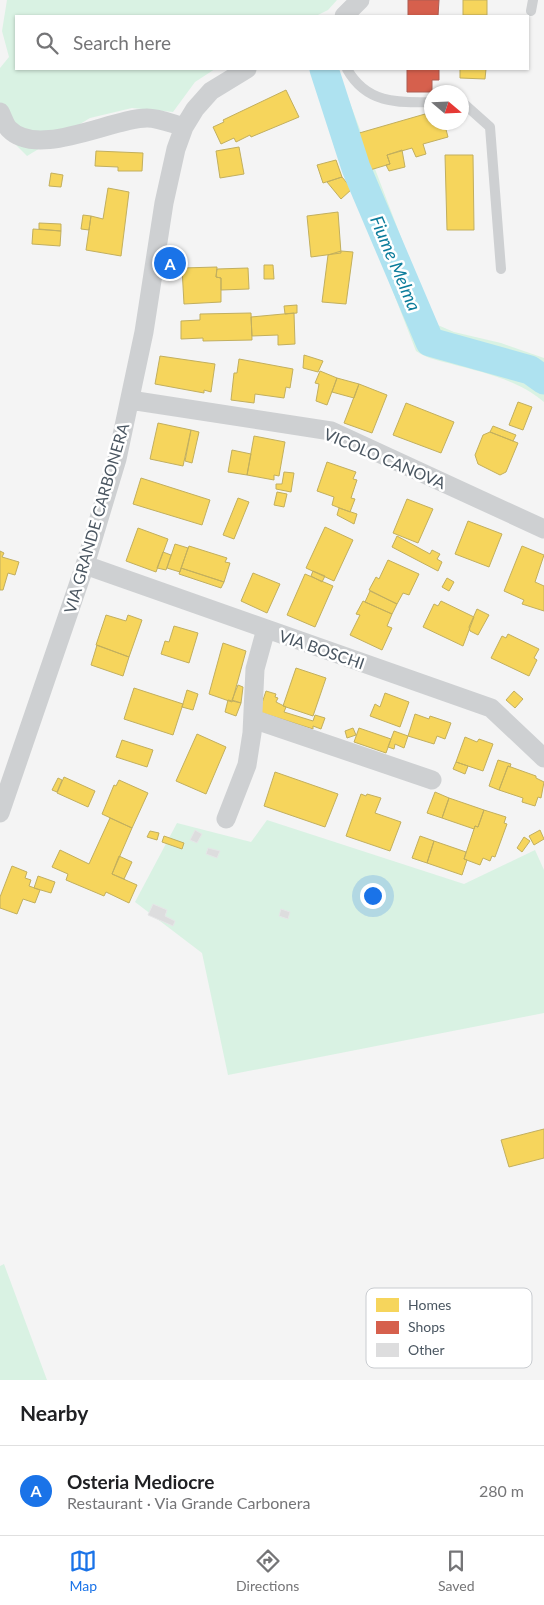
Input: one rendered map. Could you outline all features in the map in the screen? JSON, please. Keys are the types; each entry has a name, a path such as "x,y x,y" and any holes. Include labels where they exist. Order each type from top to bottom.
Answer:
{"street":[{"path":"345,15 360,0"},
{"name":"VIA GRANDE CARBONERA","path":"0,813 85,565 116,460 130,400 153,279 164,202 176,149 184,127 195,109 211,91 246,70"},
{"path":"0,112 9,129 32,140 75,136 132,120 148,118 184,127"},
{"name":"VICOLO CANOVA","path":"130,400 331,432 544,528"},
{"name":"VIA BOSCHI","path":"85,565 491,708 544,758"},
{"path":"226,819 247,764 253,719 255,669 266,629"},
{"path":"253,719 432,780"}],"lane":[{"path":"531,11 533,0"},
{"path":"348,70 353,79 372,96 400,103 424,102"},
{"path":"469,108 490,127 501,269"}],"green space":[{"path":"7,0 337,0 328,10 318,15 15,15 15,70 213,70 195,82 173,112 132,108 90,118 27,156 0,129 0,68 9,57 2,31"},
{"path":"313,70 337,70 410,261 426,313 433,323 454,332 501,343 544,358 544,402 513,383 479,371 435,360 416,351 344,165"},
{"path":"267,820 464,884 535,850 544,870 544,1013 228,1075 202,953 135,902 177,823 251,842"},
{"path":"4,1264 47,1380 0,1380 0,1266"}],"building: Homes":[{"path":"463,0 487,0 487,15 463,15"},
{"path":"460,70 486,70 485,79 460,78"},
{"path":"286,90 299,117 251,137 250,135 236,142 234,138 221,144 213,127 224,122 223,120"},
{"path":"424,114 424,130 446,130 448,137 423,144 426,154 416,157 412,148 387,155 390,164 370,170 367,160 345,166 335,140"},
{"path":"239,147 244,174 220,178 216,151"},
{"path":"402,150 405,167 389,171 386,165 390,164 387,155"},
{"path":"96,151 143,153 142,171 118,171 118,167 95,166"},
{"path":"445,155 473,155 474,230 447,230"},
{"path":"336,160 342,177 323,183 317,165"},
{"path":"51,173 63,175 61,187 49,186"},
{"path":"342,177 352,189 341,199 327,182"},
{"path":"108,188 129,192 121,256 86,250 91,216 103,219"},
{"path":"338,212 341,253 311,257 307,216"},
{"path":"83,215 91,216 89,230 81,229"},
{"path":"39,223 61,224 61,231 39,229"},
{"path":"33,229 61,231 60,246 32,244"},
{"path":"341,251 353,252 346,304 322,302 328,255"},
{"path":"264,265 273,265 274,279 264,279"},
{"path":"217,267 216,277 221,278 221,302 184,304 182,268"},
{"path":"248,268 249,289 221,290 221,278 216,277 217,269"},
{"path":"297,305 297,313 285,314 284,306"},
{"path":"251,313 252,340 203,341 203,338 181,339 181,321 200,320 200,314"},
{"path":"294,313 295,344 278,345 278,335 252,336 251,317"},
{"path":"304,355 323,361 318,372 303,368"},
{"path":"160,356 215,364 211,392 204,390 204,393 155,384"},
{"path":"239,359 293,369 290,388 286,387 284,398 255,394 254,403 231,400 234,373 237,373"},
{"path":"320,371 337,378 327,405 316,401 319,384 315,383"},
{"path":"337,378 359,384 354,398 332,392"},
{"path":"359,384 387,395 372,433 344,423"},
{"path":"518,402 532,407 523,430 509,425"},
{"path":"406,403 454,422 441,453 393,435"},
{"path":"158,423 191,430 183,466 150,459"},
{"path":"493,426 516,435 513,441 490,432"},
{"path":"191,430 199,432 192,463 185,461"},
{"path":"490,432 518,443 506,472 500,475 478,464 475,455 483,435"},
{"path":"254,436 285,442 279,476 274,475 274,480 247,475"},
{"path":"232,450 251,454 247,475 228,472"},
{"path":"327,462 356,472 353,479 357,480 351,498 355,499 350,512 332,505 334,497 317,491"},
{"path":"284,472 294,473 291,492 276,489 276,484 282,484"},
{"path":"141,478 210,500 202,525 133,504"},
{"path":"277,492 287,494 284,507 274,505"},
{"path":"238,498 249,502 234,539 223,535"},
{"path":"407,499 433,509 418,543 393,533"},
{"path":"339,508 357,514 354,524 337,515"},
{"path":"468,521 502,534 489,567 455,554"},
{"path":"325,527 353,540 334,581 306,568"},
{"path":"138,528 168,539 156,572 126,561"},
{"path":"397,536 430,554 432,550 440,554 437,559 442,562 438,571 392,547"},
{"path":"175,544 188,548 180,572 167,568"},
{"path":"189,546 227,558 225,562 230,563 224,582 181,568"},
{"path":"522,546 544,555 535,582 544,586 544,611 522,604 524,600 504,591"},
{"path":"0,551 4,553 2,557 19,562 15,575 8,573 3,590 0,590"},
{"path":"163,552 171,555 166,570 157,568"},
{"path":"388,560 419,574 409,595 403,593 397,604 369,590 376,577 379,579"},
{"path":"181,568 224,582 221,588 179,574"},
{"path":"313,571 325,576 322,582 311,576"},
{"path":"253,573 280,584 267,613 241,601"},
{"path":"305,574 333,586 315,627 287,615"},
{"path":"447,578 454,582 449,591 442,587"},
{"path":"370,591 397,604 392,614 365,602"},
{"path":"363,601 392,614 387,626 392,628 382,650 350,635 360,615 356,614"},
{"path":"441,601 474,617 463,646 423,627 434,604 438,606"},
{"path":"477,609 489,615 478,635 470,631 469,627"},
{"path":"106,615 126,621 128,615 142,620 129,657 96,645"},
{"path":"174,626 198,633 189,663 161,654 165,641 169,642"},
{"path":"508,634 539,649 534,658 537,660 529,676 491,658 502,636 506,638"},
{"path":"223,643 246,651 232,702 209,694"},
{"path":"97,645 129,657 123,676 91,665"},
{"path":"296,668 326,678 313,716 283,706"},
{"path":"238,685 243,687 241,703 232,700"},
{"path":"134,688 183,704 173,735 124,719"},
{"path":"187,690 198,694 193,710 182,707"},
{"path":"266,691 276,694 275,697 278,698 276,702 286,707 284,712 313,721 315,715 325,718 321,729 313,726 313,729 259,712"},
{"path":"514,691 523,699 515,708 506,700"},
{"path":"385,693 409,702 400,727 370,716 375,704 380,707"},
{"path":"228,700 241,703 236,716 225,712"},
{"path":"415,714 429,719 430,716 451,723 445,739 437,736 434,744 408,736"},
{"path":"353,728 356,735 347,738 345,731"},
{"path":"359,728 391,739 386,753 354,742"},
{"path":"394,731 408,736 404,748 395,744 394,749 388,747"},
{"path":"197,734 226,747 206,794 176,781"},
{"path":"465,737 477,742 479,739 493,744 483,771 456,762"},
{"path":"122,740 153,750 147,767 116,757"},
{"path":"498,760 511,764 510,767 508,766 499,790 489,786"},
{"path":"456,762 468,766 465,774 453,769"},
{"path":"508,766 536,776 536,778 544,782 541,798 538,797 535,806 522,802 523,798 499,790"},
{"path":"275,772 338,794 325,827 264,806"},
{"path":"64,777 95,791 88,807 57,793"},
{"path":"58,778 62,780 57,792 52,790"},
{"path":"119,780 148,793 132,828 102,814 114,785 116,786"},
{"path":"435,792 449,798 442,818 427,813"},
{"path":"361,794 381,798 375,813 401,822 390,851 346,836"},
{"path":"449,798 484,810 478,827 475,826 474,829 442,818"},
{"path":"484,810 506,817 504,823 507,824 495,857 492,856 490,861 483,858 480,865 464,859 475,826 478,827"},
{"path":"110,818 132,828 112,874 137,885 129,903 106,892 104,896 66,880 68,874 52,867 60,850 89,864"},
{"path":"540,830 544,839 534,845 529,836"},
{"path":"150,831 159,833 157,840 147,837"},
{"path":"164,836 184,843 182,849 162,842"},
{"path":"420,836 434,841 427,863 412,858"},
{"path":"524,837 530,841 522,852 517,848"},
{"path":"434,841 466,852 464,859 467,860 462,875 427,863"},
{"path":"119,856 132,862 124,879 112,874"},
{"path":"12,866 27,872 25,878 31,880 29,886 40,890 35,903 23,899 17,914 0,908 0,897"},
{"path":"38,876 55,882 51,893 34,888"},
{"path":"544,1129 544,1158 509,1167 501,1140"}],"building: Shops":[{"path":"408,0 439,0 438,15 408,15"},
{"path":"407,70 439,70 439,80 432,80 432,85 424,85 424,92 407,92"}],"building: Other":[{"path":"195,830 202,834 197,843 190,840"},
{"path":"208,848 220,851 217,858 206,854"},
{"path":"153,904 167,910 165,916 175,921 173,926 148,915"},
{"path":"281,909 290,912 288,919 279,916"}],"waterway":[{"name":"Fiume Melma","path":"324,70 356,168 430,342 530,370 544,380"}],"place":[{"name":"Osteria Mediocre","path":"170,263"}]}
